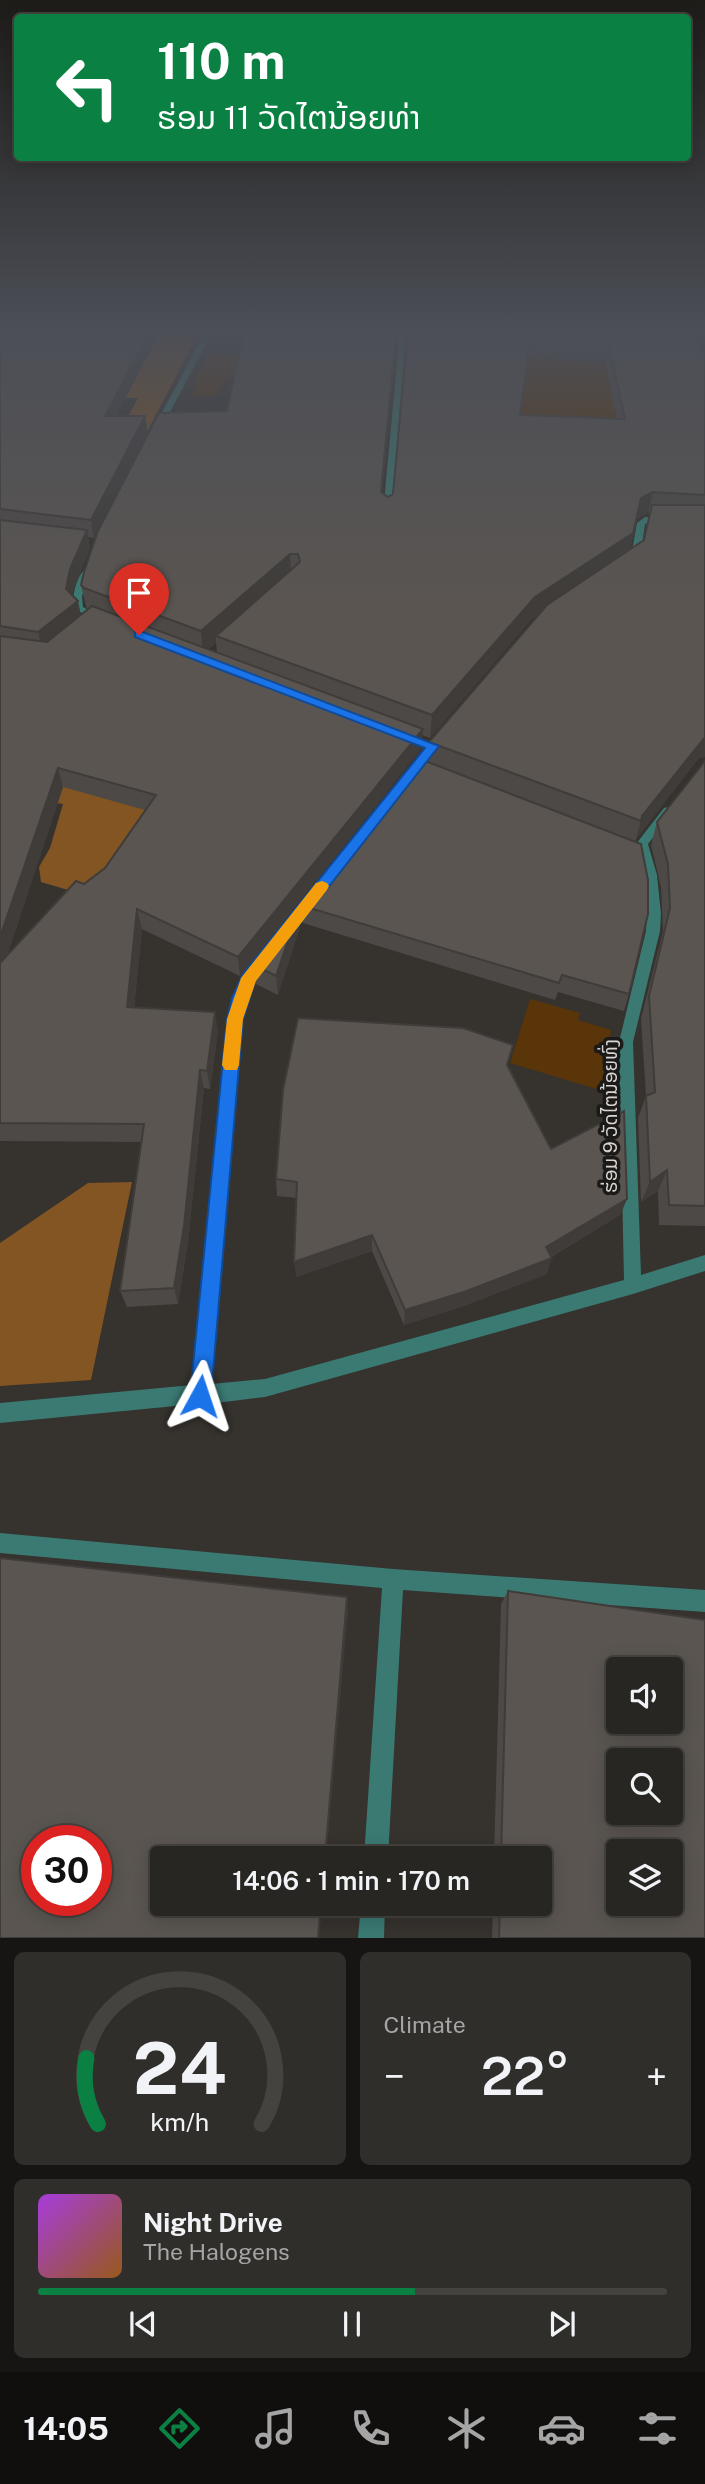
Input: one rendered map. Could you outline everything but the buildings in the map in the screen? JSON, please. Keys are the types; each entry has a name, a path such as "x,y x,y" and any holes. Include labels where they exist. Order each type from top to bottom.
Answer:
{"street":[{"path":"152,438 161,421"},
{"path":"387,513 396,421"},
{"path":"624,565 635,557 641,523 648,519 705,521"},
{"path":"93,557 77,596 78,608 87,619 107,622"},
{"name":"ຮ່ອມ 9 ວັດໄຕນ້ອຍທົ່ງ","path":"633,1286 626,1042 653,931 651,875 639,854 642,844 674,803"},
{"path":"200,1396 235,1019 249,978 274,947"},
{"path":"0,1413 265,1388 633,1286 705,1263"},
{"path":"0,1543 393,1580 705,1601"},
{"path":"377,1846 393,1580"},
{"path":"371,1938 372,1916"}],"shaded area":[{"path":"125,421 152,421 124,476 117,436"},
{"path":"514,421 618,421 620,432 518,434"},
{"path":"55,770 151,812 85,895 41,882 39,867 50,848 63,804 35,800"},
{"path":"530,999 580,1013 578,1020 611,1030 603,1091 510,1063"},
{"path":"132,1182 91,1380 0,1386 0,1243 88,1183"}],"slow traffic":[{"path":"231,1065 235,1019 249,978 322,886"}],"route":[{"path":"139,635 433,746 249,978 240,998 235,1019 200,1396"}]}
